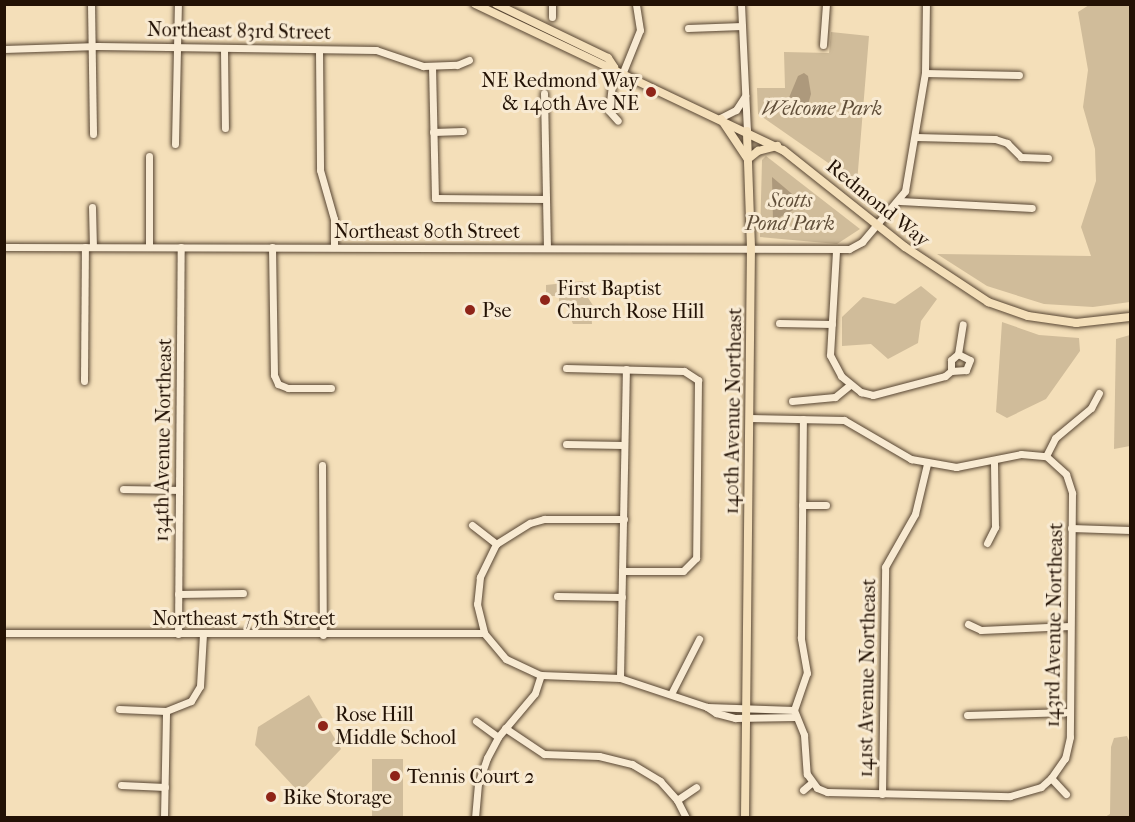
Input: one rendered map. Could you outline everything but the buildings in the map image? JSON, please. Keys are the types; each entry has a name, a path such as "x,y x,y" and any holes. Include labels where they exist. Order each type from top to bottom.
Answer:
{"main road":[{"name":"Redmond Way","path":"475,4 777,146 942,274 1002,307 1076,323 1131,317"},
{"name":"Redmond Way","path":"496,4 608,58 614,68"},
{"path":"720,118 748,159 759,151 777,146"},
{"name":"140th Avenue Northeast","path":"745,818 751,248 747,131"}],"street":[{"path":"91,4 93,134"},
{"path":"175,144 176,64 180,47 178,4"},
{"path":"552,4 552,17"},
{"path":"623,72 640,30 636,4"},
{"name":"140th Avenue Northeast","path":"741,4 747,131"},
{"path":"823,45 826,4"},
{"path":"877,225 900,201 909,178 926,73 926,4"},
{"path":"688,28 742,26"},
{"name":"Northeast 83rd Street","path":"4,49 180,47 224,50 384,51 411,63 432,66 457,65 469,60"},
{"path":"224,50 225,128"},
{"path":"319,50 320,170 334,219 334,247"},
{"path":"432,66 435,198 546,198"},
{"path":"614,68 609,111 618,121"},
{"path":"926,73 1019,75"},
{"path":"544,93 547,247"},
{"path":"720,118 736,110 746,93"},
{"path":"433,132 463,131"},
{"path":"916,137 995,139 1007,143 1021,157 1048,158"},
{"path":"148,156 149,247"},
{"path":"900,201 1032,208"},
{"path":"84,381 92,207"},
{"name":"Northeast 80th Street","path":"4,248 547,247 751,248 836,251 849,249 877,225"},
{"name":"134th Avenue Northeast","path":"178,634 181,247"},
{"path":"272,247 272,360 278,384 288,388 331,388"},
{"path":"836,251 830,355 841,376 850,385 867,394 882,394 951,371 968,368 970,360 958,354"},
{"path":"779,323 832,324"},
{"path":"951,371 951,360 958,354 963,324"},
{"path":"566,368 684,371 694,375 700,399 698,553 693,564 683,571 622,572"},
{"path":"620,678 626,369"},
{"path":"792,400 835,397 850,385"},
{"path":"749,418 844,420 896,452 927,464 956,467 1021,454 1046,456 1055,438 1090,408 1099,393"},
{"path":"803,419 801,638 807,673 795,713 804,735 804,764 811,783 827,792 1010,796 1025,793 1051,778 1066,794"},
{"path":"566,444 624,445"},
{"name":"143rd Avenue Northeast","path":"1046,456 1058,464 1070,483 1071,528 1068,748 1051,778"},
{"path":"987,543 995,527 994,461"},
{"name":"141st Avenue Northeast","path":"882,794 885,567 915,514 927,464"},
{"path":"322,465 323,635"},
{"path":"123,489 178,490"},
{"path":"802,505 826,505"},
{"path":"624,519 544,519 530,523 496,544 486,561 477,591 484,633 506,659 540,675 620,678 672,694 725,716 747,717 795,713"},
{"path":"472,525 496,544"},
{"path":"1071,528 1131,530"},
{"path":"178,594 243,594"},
{"path":"557,596 622,597"},
{"path":"968,624 981,630 1070,626"},
{"name":"Northeast 75th Street","path":"4,633 323,635 484,633"},
{"path":"119,709 166,711 191,701 200,686 203,634"},
{"path":"672,694 699,639"},
{"path":"475,818 478,784 498,737 528,704 540,675"},
{"path":"707,707 746,707 795,713"},
{"path":"164,818 166,711"},
{"path":"967,716 1070,712"},
{"path":"476,721 498,737"},
{"path":"505,728 544,754 599,756 632,764 660,781 677,800 686,818"},
{"path":"803,790 811,783"},
{"path":"121,785 165,787"},
{"path":"677,800 696,787"}],"green space":[{"path":"1089,5 1130,5 1130,302 1093,307 1044,304 987,286 937,254 1091,256 1081,227 1096,181 1095,149 1083,107 1088,70 1078,12"},
{"name":"Welcome Park","path":"831,32 869,36 857,183 758,114 757,88 785,88 784,52 829,53"},
{"name":"Scotts Pond Park","path":"766,156 860,229 837,244 760,237 762,160"},
{"path":"583,281 585,293 594,307 591,310 592,324 573,324 565,305 559,304 559,296 546,296 546,285"},
{"path":"921,286 937,299 921,321 918,343 888,359 871,344 842,346 842,317 863,297 895,304"},
{"path":"1002,322 1039,335 1079,338 1080,351 1046,399 1007,418 996,412"},
{"path":"1130,335 1130,446 1114,449 1116,339"},
{"path":"309,695 341,749 302,790 296,789 255,745 258,727"},
{"path":"1127,736 1130,743 1130,817 1105,817 1110,814 1111,747 1114,738"},
{"path":"372,759 403,759 403,817 372,817"}],"shaded area":[{"path":"804,73 808,76 811,94 805,115 795,118 788,100 798,76"},
{"path":"772,177 804,204 773,221"}],"place":[{"name":"NE Redmond Way & 140th Ave NE","path":"651,92"},
{"name":"First Baptist Church Rose Hill","path":"545,300"},
{"name":"Pse","path":"470,310"},
{"name":"Rose Hill Middle School","path":"323,726"},
{"name":"Tennis Court 2","path":"395,776"},
{"name":"Bike Storage","path":"271,797"}]}
